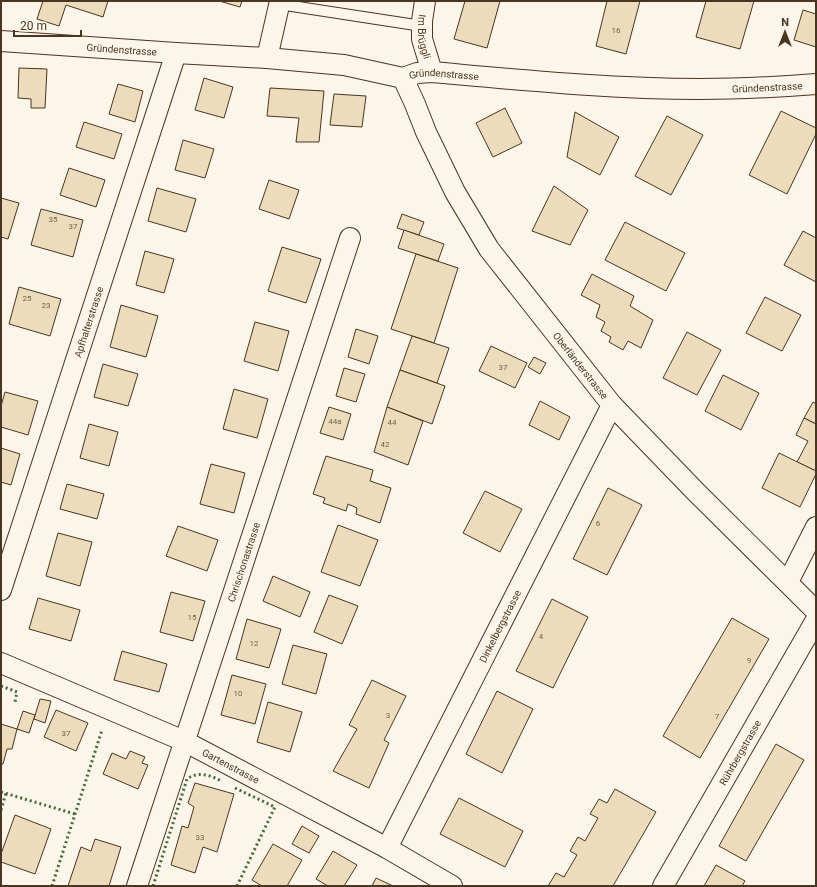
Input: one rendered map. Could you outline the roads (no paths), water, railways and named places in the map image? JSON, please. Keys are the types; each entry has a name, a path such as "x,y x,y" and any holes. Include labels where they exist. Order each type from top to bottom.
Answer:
{"street":[{"name":"Im Brüggli","path":"425,1 422,39 432,72"},
{"path":"267,58 280,3"},
{"name":"Gründenstrasse","path":"1,42 267,58 344,65 403,78 417,73 432,72 554,83 645,88 703,89 816,84"},
{"name":"Apfhalterstrasse","path":"1,590 176,53"},
{"name":"Oberländerstrasse","path":"403,78 426,132 455,192 489,250 612,405 695,491 816,611"},
{"name":"Chrischonastrasse","path":"137,886 350,238"},
{"name":"Dinkelbergstrasse","path":"387,848 612,405"},
{"path":"788,582 816,527"},
{"name":"Rührbergstrasse","path":"663,886 816,620"},
{"name":"Gartenstrasse","path":"1,663 184,741 387,848 452,886"}],"lane":[{"path":"280,3 422,26"}]}
